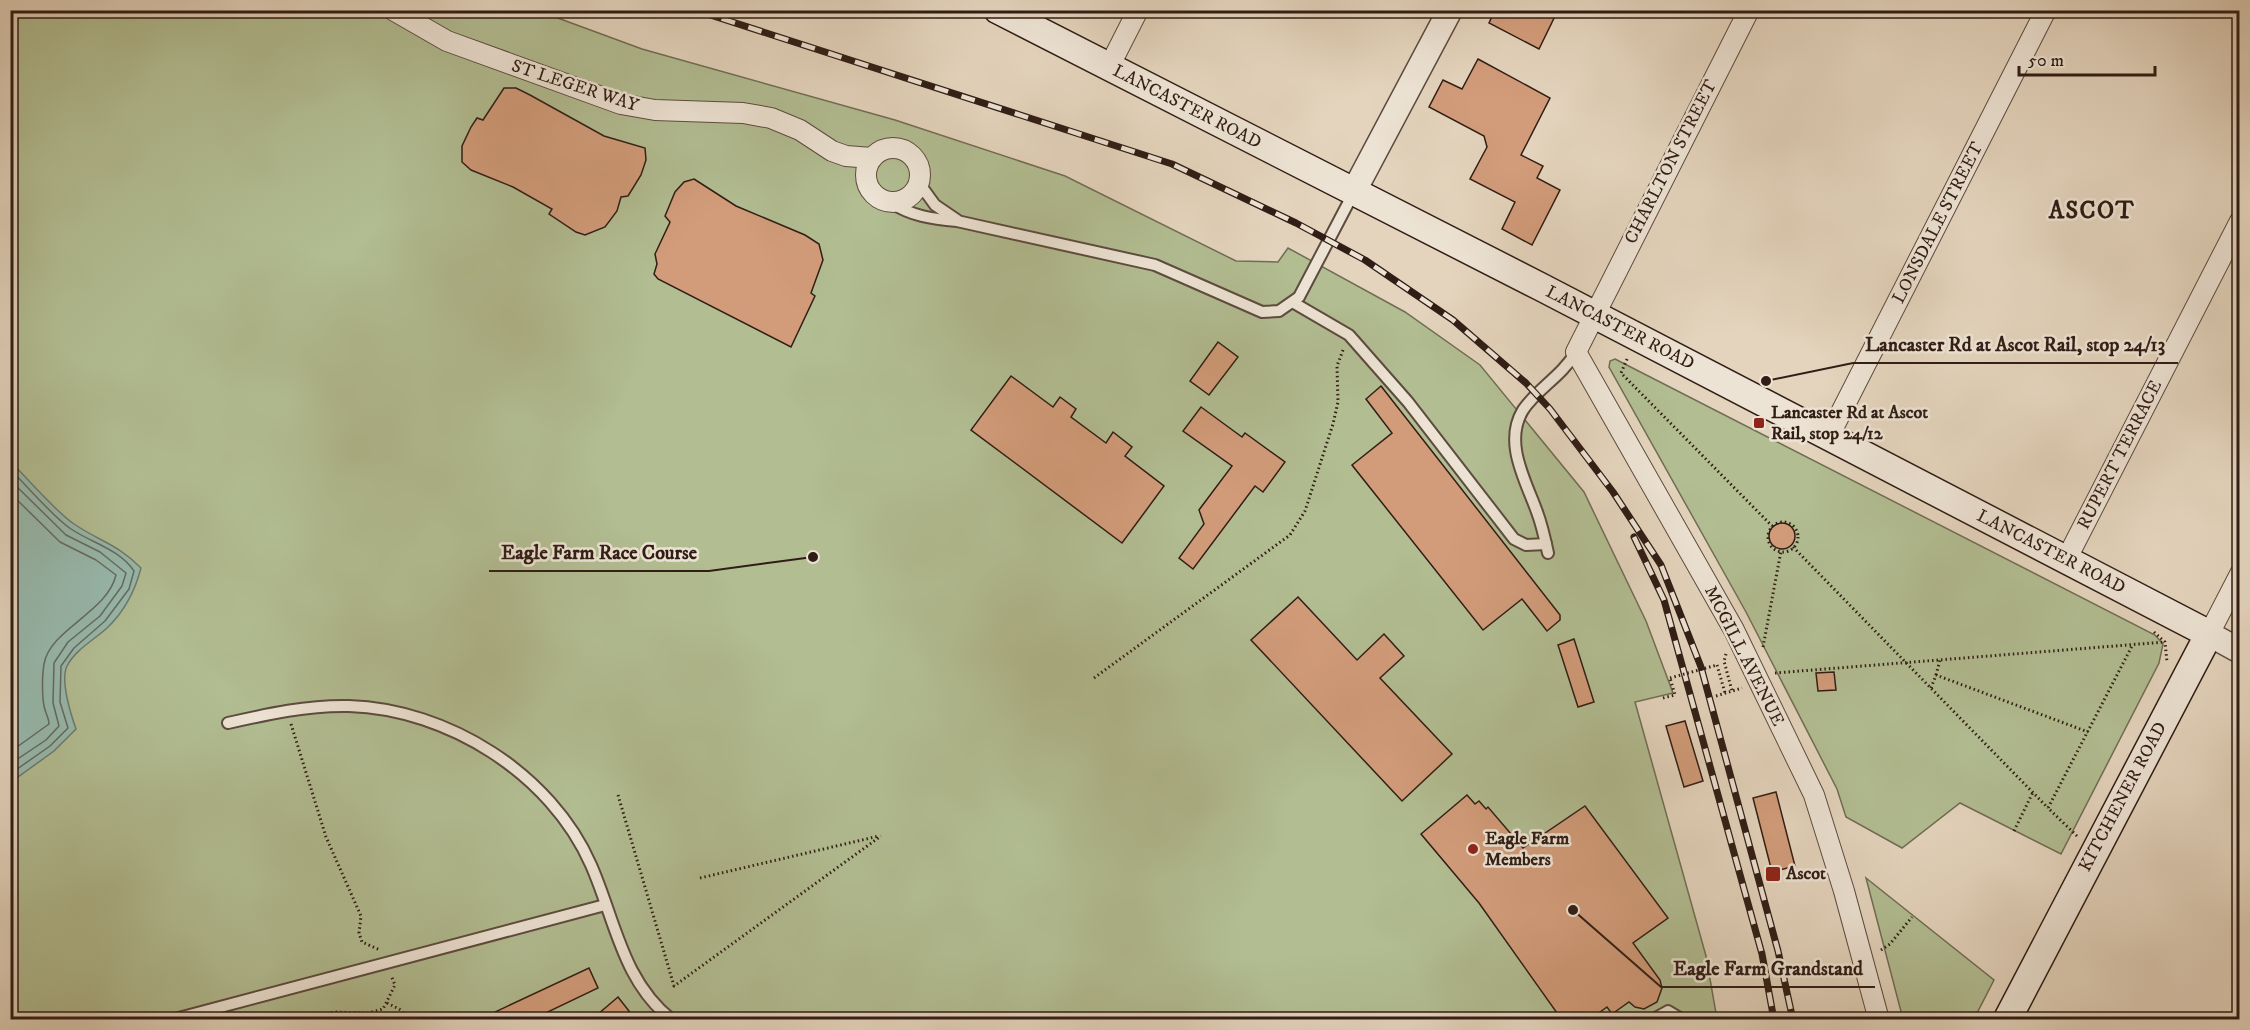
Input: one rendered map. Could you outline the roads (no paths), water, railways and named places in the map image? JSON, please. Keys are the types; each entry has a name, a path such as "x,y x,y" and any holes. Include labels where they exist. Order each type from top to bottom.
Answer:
{"main road":[{"name":"LANCASTER ROAD","path":"998,10 1593,314 2209,634"},
{"name":"KITCHENER ROAD","path":"2007,1020 2209,634"}],"street":[{"name":"ST LEGER WAY","path":"393,10 447,41 621,104 655,111 743,113 771,118 800,129 832,151 854,176 866,181"},
{"path":"1109,67 1138,10"},
{"path":"1354,191 1449,10"},
{"name":"CHARLTON STREET","path":"1593,314 1749,10"},
{"name":"LONSDALE STREET","path":"1828,436 2046,10"},
{"path":"888,149 906,152 918,165 919,183 908,198 890,202 875,196 866,181 868,165 872,158 888,149"},
{"name":"ST LEGER WAY","path":"832,151 846,156 872,158"},
{"name":"RUPERT TERRACE","path":"2066,560 2240,221"},
{"path":"1576,352 1593,314"},
{"name":"MCGILL AVENUE","path":"1576,352 1734,630 1814,795 1844,891 1879,1020"},
{"name":"KITCHENER ROAD","path":"2209,634 2240,574"},
{"name":"LANCASTER ROAD","path":"2209,634 2240,651"}],"lane":[{"path":"919,183 934,205 957,221"},
{"path":"890,202 912,214 933,219 957,221 1155,265 1262,312 1279,311 1294,303 1306,287 1354,191"},
{"path":"1294,303 1349,335 1408,402 1514,539 1526,545 1547,548 1538,515 1522,474 1516,450 1516,432 1523,411 1560,375 1576,352"},
{"path":"228,723 288,711 350,706 386,710 449,729 480,745 514,769 548,798 572,829 586,856 624,958 643,988 672,1020"},
{"path":"171,1020 605,905"},
{"path":"1652,1020 1668,1011 1683,1020"}],"water":[{"path":"10,461 67,519 117,548 141,568 136,585 119,615 80,650 67,666 65,688 76,729 54,751 11,782"}],"railway":[{"path":"695,10 1172,164 1296,223 1365,260 1453,320 1526,383 1550,409 1613,492 1661,565 1701,667 1778,951 1793,1020"},
{"path":"1634,537 1664,600 1762,954 1774,1020"}],"place":[{"name":"Lancaster Rd at Ascot Rail, stop 24/13","path":"1766,381"},
{"name":"Lancaster Rd at Ascot Rail, stop 24/12","path":"1759,423"},
{"name":"Eagle Farm Race Course","path":"813,557"},
{"name":"Eagle Farm Members","path":"1473,849"},
{"name":"Ascot","path":"1773,874"},
{"name":"Eagle Farm Grandstand","path":"1573,910"}],"district":[{"name":"ASCOT","path":"2092,211"}]}
